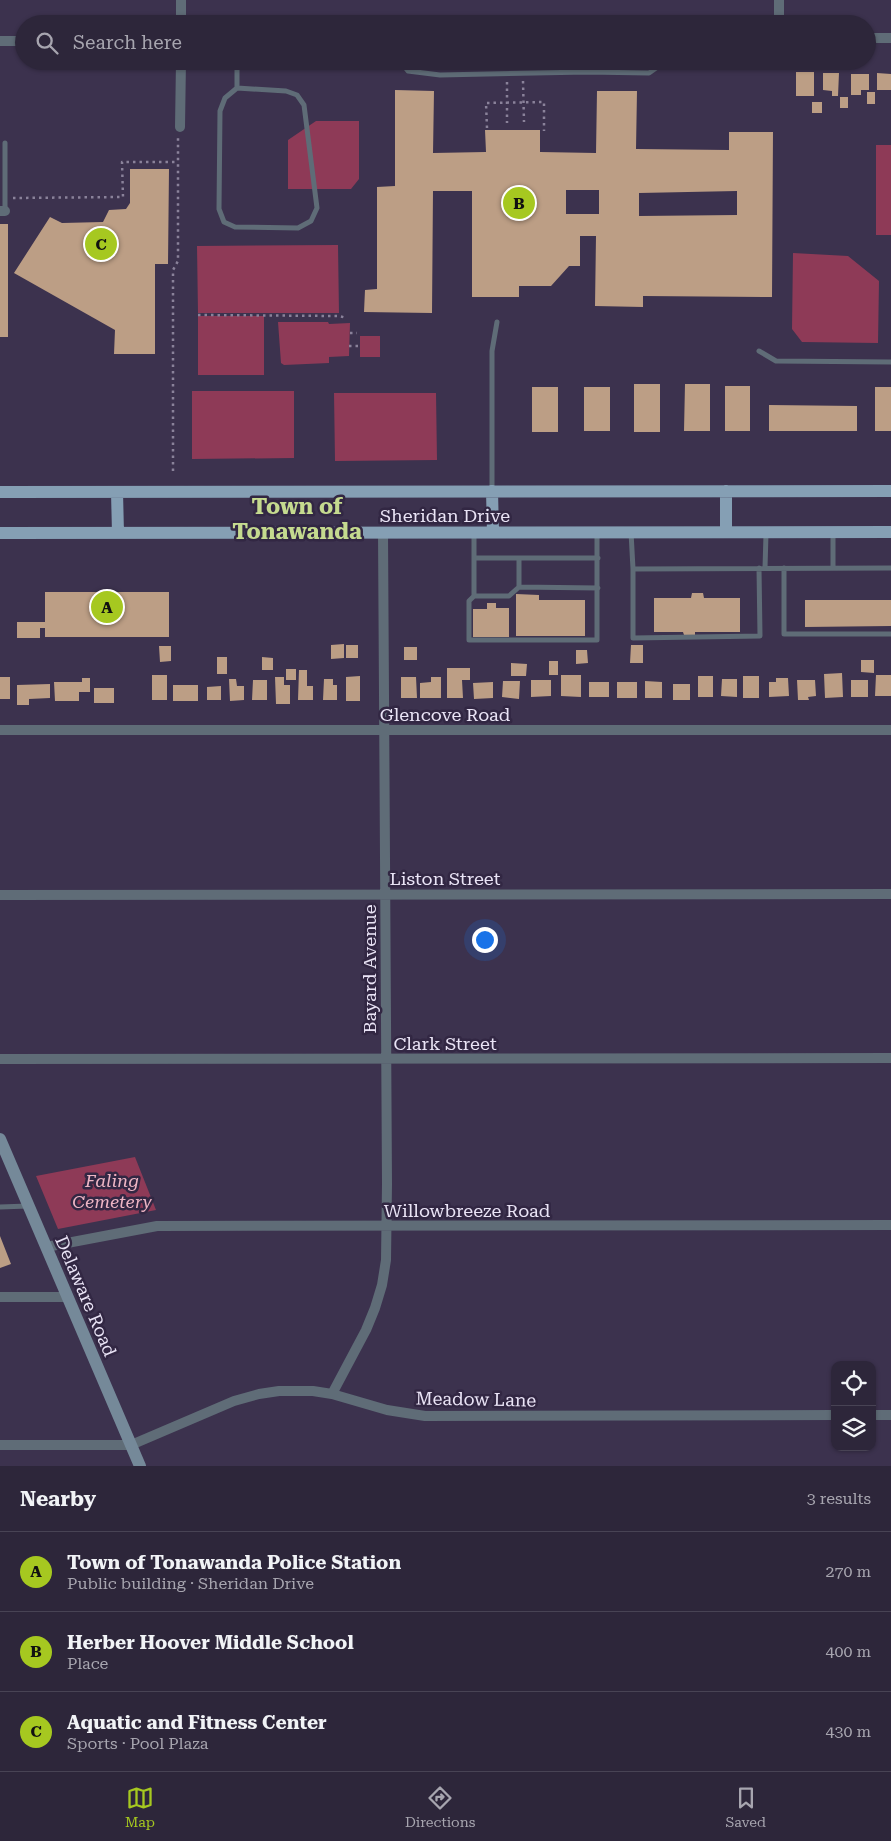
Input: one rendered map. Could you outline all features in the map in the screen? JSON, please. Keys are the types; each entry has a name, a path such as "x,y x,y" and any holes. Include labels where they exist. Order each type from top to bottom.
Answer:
{"main road":[{"path":"492,491 494,532"},
{"path":"726,491 726,532"},
{"name":"Sheridan Drive","path":"0,492 891,491"},
{"path":"117,492 118,533"},
{"name":"Sheridan Drive","path":"0,533 891,532"}],"street":[{"path":"181,0 181,15"},
{"path":"779,0 780,15"},
{"path":"876,38 891,38"},
{"path":"0,41 15,41"},
{"path":"180,127 181,70"},
{"name":"Bayard Avenue","path":"332,1394 375,1308 386,1260 384,532"},
{"name":"Glencove Road","path":"0,730 891,730"},
{"name":"Liston Street","path":"0,895 891,894"},
{"name":"Clark Street","path":"0,1059 891,1058"},
{"name":"Delaware Road","path":"0,1140 140,1466"},
{"name":"Willowbreeze Road","path":"46,1247 158,1226 891,1225"},
{"path":"0,1297 68,1297"},
{"name":"Meadow Lane","path":"131,1445 221,1406 259,1394 279,1391 332,1394 387,1410 426,1416 831,1415"},
{"path":"876,1415 891,1415"},
{"path":"0,1445 131,1445"}],"lane":[{"path":"237,70 237,88 226,98 220,111 219,209 224,222 235,227 298,228 311,221 317,208 304,105 297,95 286,91 237,88"},
{"path":"408,70 440,75 587,72 649,73 653,70"},
{"path":"2,211 4,143"},
{"path":"492,491 492,351 497,322"},
{"path":"759,351 776,361 891,362"},
{"path":"474,532 474,596"},
{"path":"597,532 598,558 598,588 597,640 469,640 469,600 474,596 509,596 519,588 598,588"},
{"path":"631,532 633,638 643,638 760,636 762,568 766,532"},
{"path":"833,532 833,567"},
{"path":"474,558 598,558"},
{"path":"519,558 519,588"},
{"path":"784,568 784,634 891,634"},
{"path":"633,569 891,568"},
{"path":"0,1207 29,1206"}],"path":[{"path":"507,81 507,123"},
{"path":"523,81 524,122"},
{"path":"487,128 486,103 544,102 544,131"},
{"path":"173,471 173,270 178,261 178,131 180,127"},
{"path":"13,198 123,197 122,162 178,162"},
{"path":"198,315 339,316 347,318"},
{"path":"350,333 356,333"},
{"path":"350,346 360,346"}],"green space":[{"path":"316,121 359,121 359,179 351,189 288,189 288,140"},
{"path":"876,145 891,145 891,235 876,235"},
{"path":"338,245 339,313 198,313 197,246"},
{"path":"793,253 848,256 879,281 878,343 802,342 792,329"},
{"path":"198,316 264,316 264,375 198,375"},
{"path":"278,322 350,323 349,356 329,357 329,363 284,365 281,363"},
{"path":"360,336 380,336 380,357 360,357"},
{"path":"192,391 294,391 294,458 192,459"},
{"path":"334,393 436,393 437,460 335,461"},
{"name":"Faling Cemetery","path":"135,1157 156,1210 58,1229 36,1176"}],"building":[{"path":"796,72 814,72 814,96 796,96"},
{"path":"823,73 839,73 838,96 832,96 832,91 823,90"},
{"path":"877,73 891,74 891,90 877,90"},
{"path":"851,74 869,74 869,90 861,90 861,95 851,95"},
{"path":"395,90 434,91 433,153 486,152 485,130 540,130 540,152 596,153 597,91 637,91 636,149 729,150 729,132 773,132 772,297 643,296 643,307 595,306 596,236 580,236 580,266 569,266 551,286 519,286 519,297 472,297 472,191 433,191 432,313 364,312 365,290 377,289 377,187 395,186","holes":["566,190 599,190 599,214 566,214","737,191 737,215 639,216 639,193"]},
{"path":"867,92 875,92 875,104 867,104"},
{"path":"840,97 848,97 848,108 840,108"},
{"path":"812,102 822,102 822,113 812,113"},
{"path":"130,169 169,169 168,264 155,264 155,354 114,354 115,330 14,273 50,217 62,223 103,222 109,210 126,209 130,203"},
{"path":"0,224 8,224 8,337 0,337"},
{"path":"634,384 660,384 660,432 634,432"},
{"path":"685,384 710,384 710,431 684,431"},
{"path":"725,386 750,386 750,431 725,431"},
{"path":"532,387 558,387 558,432 532,432"},
{"path":"584,387 610,387 610,431 584,431"},
{"path":"875,387 891,387 891,431 875,431"},
{"path":"769,405 857,406 857,431 769,431"},
{"path":"45,592 169,592 169,637 45,637 45,628 40,628 40,638 17,638 17,622 45,622"},
{"path":"692,593 703,593 704,598 740,598 740,632 695,632 695,635 684,635 683,632 654,632 654,598 691,598"},
{"path":"516,594 539,595 539,600 585,600 585,636 516,636"},
{"path":"805,600 891,600 891,626 805,627"},
{"path":"487,603 496,603 496,608 509,608 509,637 473,637 473,609 487,609"},
{"path":"344,644 344,658 331,659 331,645"},
{"path":"346,645 358,645 358,658 346,658"},
{"path":"631,645 643,645 643,663 630,663"},
{"path":"159,646 171,646 171,661 160,662"},
{"path":"404,647 417,647 417,660 404,660"},
{"path":"576,650 587,650 588,663 576,664"},
{"path":"217,657 227,657 227,674 217,674"},
{"path":"262,657 273,658 273,670 262,670"},
{"path":"861,660 874,660 874,673 861,672"},
{"path":"549,661 558,661 558,675 549,675"},
{"path":"511,663 527,664 526,676 511,676"},
{"path":"447,668 470,668 470,680 462,680 463,698 447,698"},
{"path":"286,669 296,669 296,680 286,680"},
{"path":"299,670 307,670 307,686 313,686 313,700 298,700"},
{"path":"842,673 843,697 825,698 824,674"},
{"path":"152,675 167,675 167,700 152,700"},
{"path":"561,675 581,675 581,697 561,696"},
{"path":"876,675 891,675 891,696 875,696"},
{"path":"360,676 360,701 346,701 346,677"},
{"path":"698,676 713,676 713,697 698,697"},
{"path":"743,676 759,676 759,698 743,698"},
{"path":"0,677 10,677 10,699 0,699"},
{"path":"275,677 284,677 284,685 290,685 290,704 276,704"},
{"path":"401,677 416,677 417,698 401,698"},
{"path":"431,677 441,677 441,698 420,698 420,683 431,682"},
{"path":"82,678 90,678 90,692 79,692 79,701 55,701 54,682 82,682"},
{"path":"776,678 788,678 789,696 769,697 769,682 776,682"},
{"path":"229,679 236,679 237,686 244,686 244,700 230,701"},
{"path":"324,679 333,679 333,685 337,685 337,700 323,700"},
{"path":"722,679 737,679 737,697 721,696"},
{"path":"253,680 267,680 267,700 252,700"},
{"path":"531,680 551,680 551,696 531,697"},
{"path":"797,680 815,680 816,696 808,697 809,700 798,700"},
{"path":"851,680 868,680 868,697 851,697"},
{"path":"503,681 520,681 519,699 502,697"},
{"path":"645,681 662,682 662,698 645,698"},
{"path":"493,682 493,698 474,699 473,683"},
{"path":"589,682 609,682 609,697 589,697"},
{"path":"617,682 637,682 637,698 617,698"},
{"path":"50,684 50,698 29,699 29,705 17,705 17,685"},
{"path":"673,684 690,684 690,700 673,700"},
{"path":"173,685 198,685 198,701 173,701"},
{"path":"221,686 221,700 207,700 207,687"},
{"path":"94,688 114,688 114,703 94,703"},
{"path":"0,1236 11,1264 0,1268"}],"place":[{"name":"Herber Hoover Middle School","path":"519,203"},
{"name":"Aquatic and Fitness Center","path":"101,244"},
{"name":"Town of Tonawanda Police Station","path":"107,607"}],"district":[{"name":"Town of Tonawanda","path":"297,518"}]}
